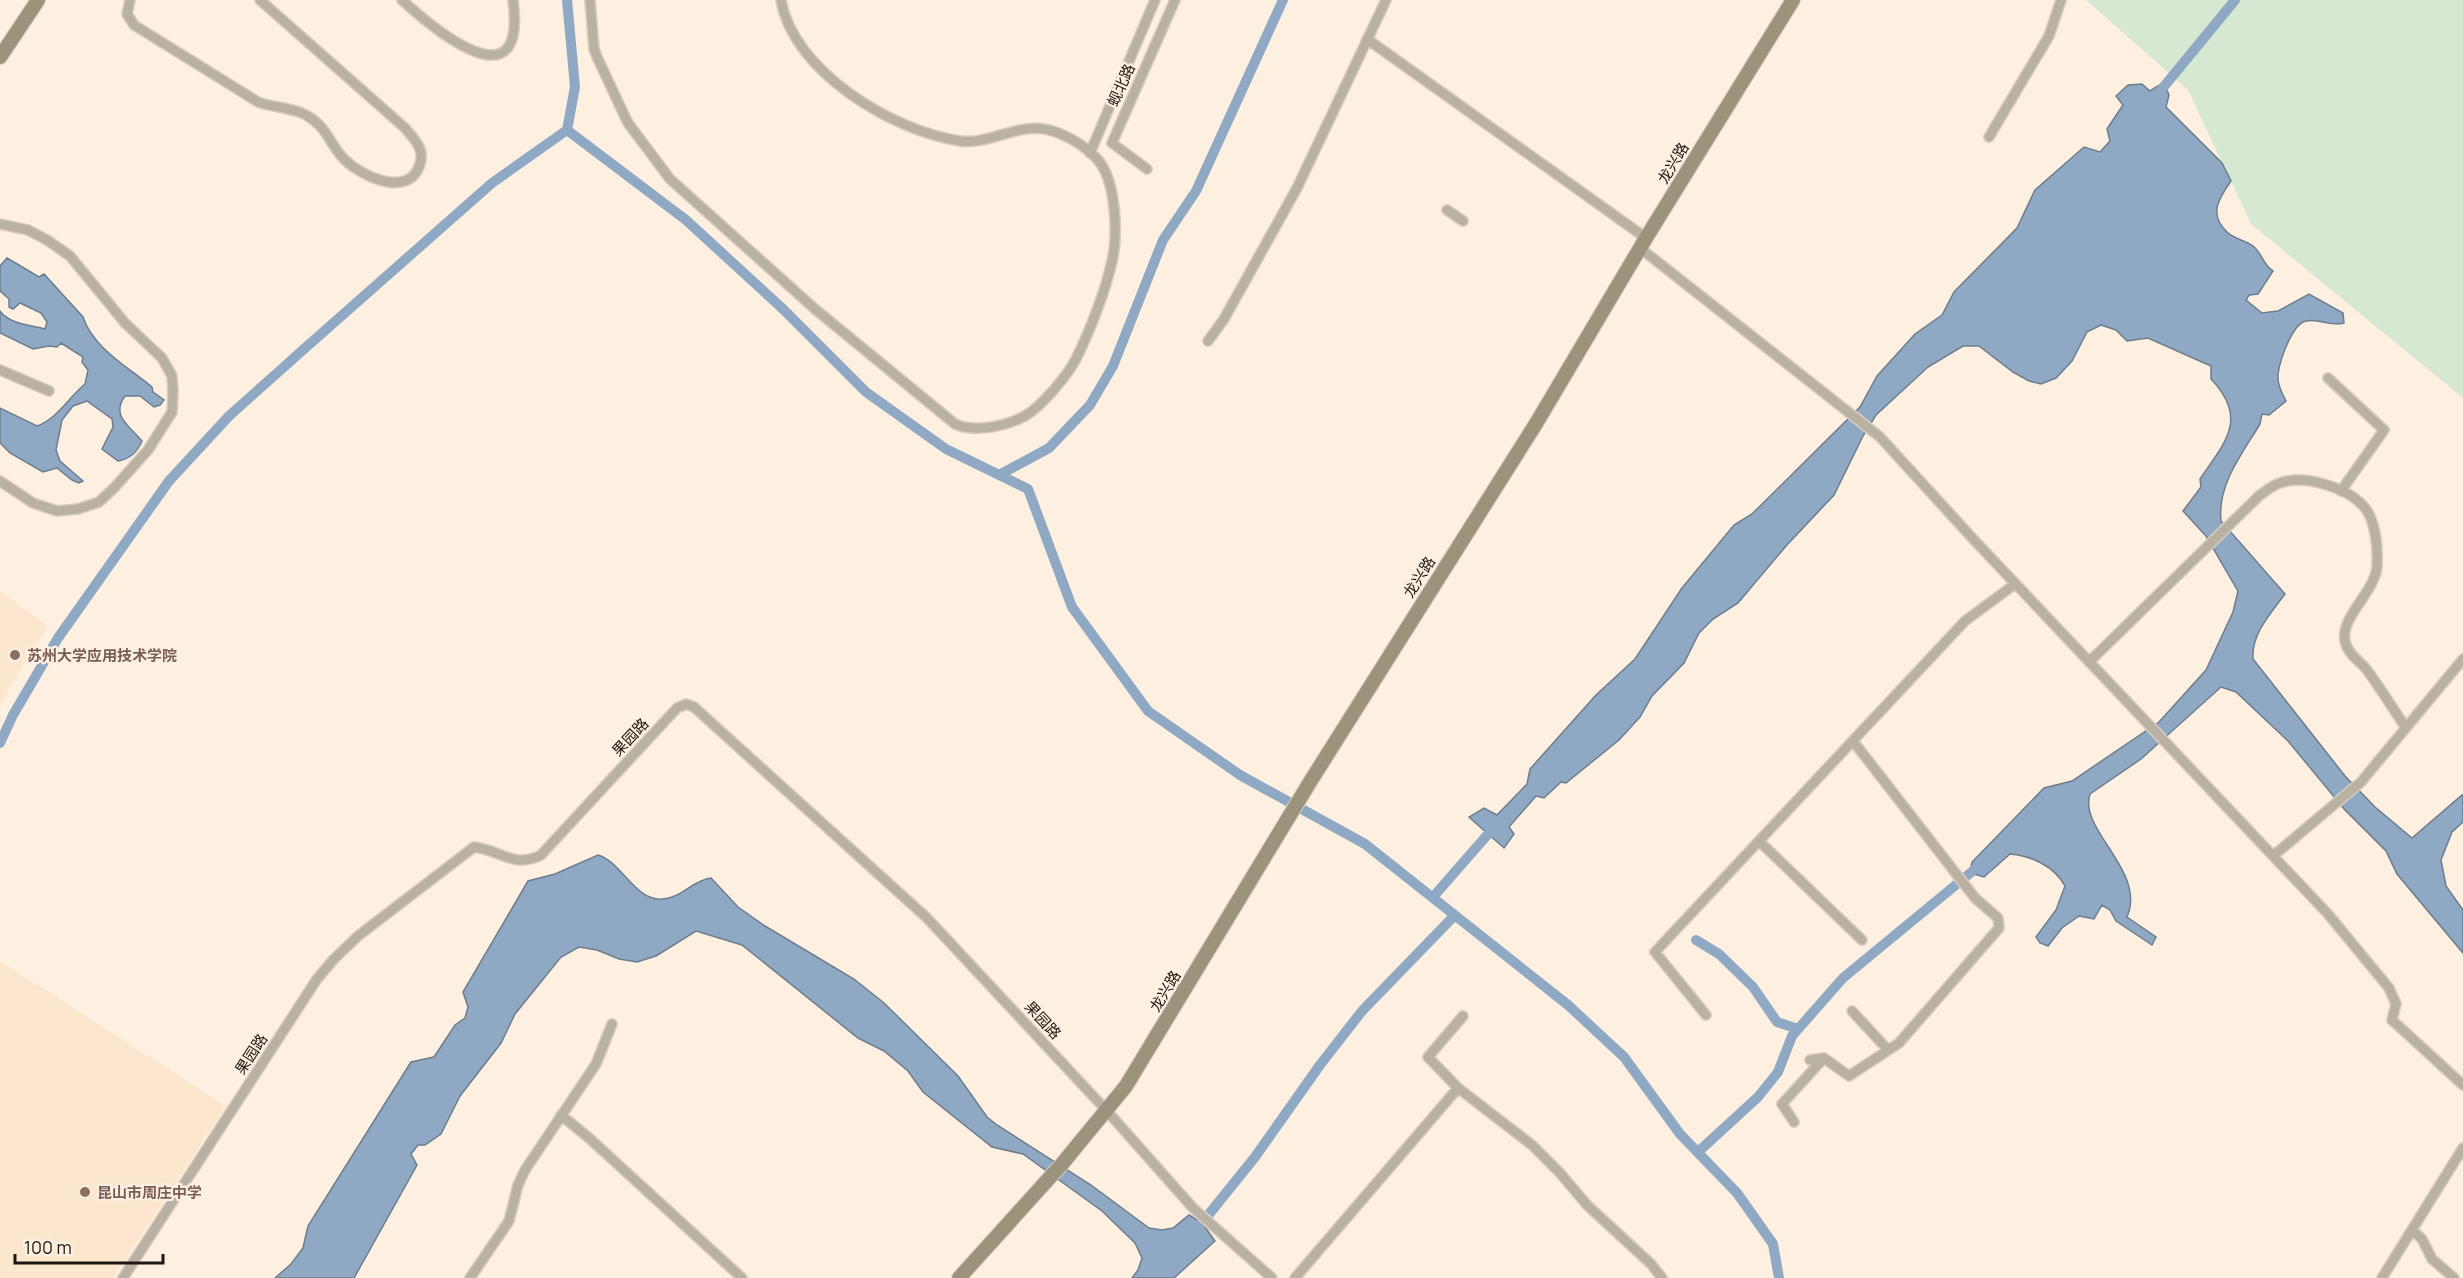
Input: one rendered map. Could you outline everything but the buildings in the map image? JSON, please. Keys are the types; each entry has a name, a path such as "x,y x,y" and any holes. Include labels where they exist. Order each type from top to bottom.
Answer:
{"street":[{"path":"0,57 38,0"},
{"path":"130,0 127,14 134,25 258,102 273,107 290,108 307,116 323,127 343,159 358,171 392,185 405,182 414,174 421,160 419,145 405,128 260,0"},
{"path":"402,0 432,28 484,55 499,54 509,47 514,36 513,0"},
{"path":"590,0 594,49 597,57 628,123 660,168 793,291 944,416 964,429 997,425 1024,416 1063,378 1081,348 1108,275 1115,233 1113,201 1108,178 1101,164 1090,153 1065,136 1048,129 1030,129 983,140 961,141 937,136 892,119 846,89 812,61 790,31 783,17 781,0"},
{"path":"1090,153 1155,0"},
{"name":"蚬北路","path":"1147,169 1112,144 1175,0"},
{"path":"1208,341 1224,319 1297,188 1386,0"},
{"name":"龙兴路","path":"959,1278 1049,1179 1126,1086 1310,782 1537,422 1643,243 1793,0"},
{"path":"1989,137 2049,36 2061,0"},
{"path":"1367,39 1643,243 1878,435 2015,584 2328,914 2389,988 2396,1004 2392,1020 2463,1085"},
{"path":"1447,210 1463,221"},
{"path":"0,224 28,230 70,256 125,323 162,358 172,376 173,392 172,412 148,450 99,502 78,509 57,511 33,503 0,481"},
{"path":"0,370 49,392"},
{"path":"2328,378 2384,430 2341,491"},
{"path":"2089,662 2260,495 2280,483 2305,482 2341,491 2365,508 2372,521 2377,568 2371,584 2348,623 2344,639 2349,652 2366,669 2406,728"},
{"path":"1706,1015 1655,952 1965,621 2015,584"},
{"path":"2273,856 2361,782 2463,659"},
{"name":"果园路","path":"123,1278 317,979 334,959 358,936 474,847 484,848 520,861 531,860 541,855 677,708 686,704 694,707 905,897 1107,1111 1193,1208 1272,1278"},
{"path":"1810,1060 1824,1058 1849,1076 1888,1050 1899,1042 1999,928 1998,918 1976,898 1853,741"},
{"path":"1759,841 1862,940"},
{"path":"1852,1011 1888,1050"},
{"path":"1463,1016 1428,1058 1458,1088 1532,1145 1587,1205 1651,1264 1662,1278"},
{"path":"470,1278 509,1221 518,1185 525,1170 596,1064 612,1024"},
{"path":"1794,1122 1782,1104 1824,1058"},
{"path":"1295,1278 1458,1088"},
{"path":"561,1115 742,1278"},
{"path":"2382,1278 2463,1148"},
{"path":"2412,1230 2422,1239 2432,1258 2454,1278"}],"shaded area":[{"name":"苏州大学应用技术学院","path":"0,591 48,626 11,684 0,707"},
{"name":"昆山市周庄中学","path":"0,961 226,1106 113,1278 0,1278"}],"green space":[{"path":"2086,0 2463,0 2463,398 2251,224 2188,90"}],"water":[{"path":"2142,84 2150,91 2161,84 2165,85 2169,95 2166,107 2222,163 2231,181 2219,200 2218,219 2230,234 2256,249 2273,271 2258,294 2249,295 2246,300 2262,313 2278,311 2309,294 2343,313 2344,323 2306,321 2292,335 2281,360 2278,374 2281,392 2286,401 2269,415 2262,414 2260,424 2227,482 2221,508 2221,521 2285,594 2259,632 2253,650 2253,659 2345,776 2375,807 2412,838 2462,795 2463,822 2452,832 2441,860 2446,886 2463,910 2463,953 2397,874 2386,851 2345,810 2288,741 2236,692 2221,687 2141,759 2090,794 2089,808 2094,822 2128,883 2131,900 2127,917 2156,937 2152,945 2116,921 2110,910 2102,905 2094,919 2079,916 2062,928 2048,946 2040,943 2036,937 2056,910 2065,886 2055,873 2042,863 2010,854 1984,877 1970,873 1972,862 2044,788 2072,781 2159,722 2206,670 2233,612 2238,591 2206,536 2183,511 2201,487 2200,479 2218,453 2229,430 2231,418 2229,406 2211,379 2211,366 2148,338 2127,341 2116,330 2101,325 2087,332 2072,361 2056,378 2041,384 2029,381 2013,372 1979,346 1963,346 1928,367 1876,415 1834,495 1786,546 1738,603 1713,619 1699,633 1684,663 1652,696 1640,717 1619,740 1566,783 1561,782 1544,798 1536,796 1509,827 1514,834 1504,848 1469,817 1484,808 1497,815 1527,784 1530,769 1596,695 1635,659 1682,588 1734,525 1752,514 1860,407 1877,376 1915,334 1942,315 1954,292 2017,228 2035,190 2084,147 2100,152 2110,141 2107,129 2123,105 2116,96 2128,85"},
{"path":"7,258 39,277 44,274 83,317 88,328 103,347 152,387 153,392 164,400 160,405 154,407 140,396 125,396 121,403 121,415 142,441 133,455 118,461 102,449 113,427 112,419 87,401 73,406 62,420 56,450 60,461 83,481 79,483 57,468 43,472 10,453 0,443 0,408 37,426 44,423 85,384 88,370 82,362 83,357 61,343 57,347 33,349 0,333 0,311 9,319 27,325 45,329 47,322 41,313 20,303 13,309 9,307 9,299 0,291 0,266"},
{"path":"598,855 614,865 636,888 653,898 669,898 698,882 711,878 738,907 765,926 854,979 884,1003 958,1076 987,1117 997,1125 1091,1185 1149,1228 1162,1230 1173,1228 1189,1215 1202,1223 1215,1241 1174,1278 1132,1278 1142,1258 1135,1243 1102,1211 1023,1154 992,1147 923,1092 908,1071 884,1051 858,1038 742,945 696,931 656,956 637,962 579,947 561,957 515,1014 501,1043 460,1096 441,1134 425,1145 418,1145 411,1154 417,1165 354,1278 275,1278 291,1264 303,1248 308,1226 411,1062 434,1057 455,1025 465,1018 468,1007 463,992 528,881 555,874"}],"waterway":[{"path":"0,743 13,715 58,638 169,481 229,416 492,183 567,130 575,87 567,0"},
{"path":"999,475 1049,448 1090,405 1113,366 1163,240 1196,191 1283,0"},
{"path":"2157,95 2235,0"},
{"path":"567,130 686,220 783,309 866,392 946,449 1028,489 1072,607 1148,711 1240,775 1365,844 1568,1005 1624,1057 1680,1134 1737,1193 1773,1244 1779,1278"},
{"path":"1433,897 1496,825"},
{"path":"1698,1152 1758,1097 1778,1072 1792,1036 1843,978 1980,865"},
{"path":"1193,1234 1255,1157 1320,1065 1362,1011 1455,915"},
{"path":"1696,940 1719,954 1753,987 1777,1022 1798,1029"}],"place":[{"name":"苏州大学应用技术学院","path":"15,655"},
{"name":"昆山市周庄中学","path":"85,1192"}]}
